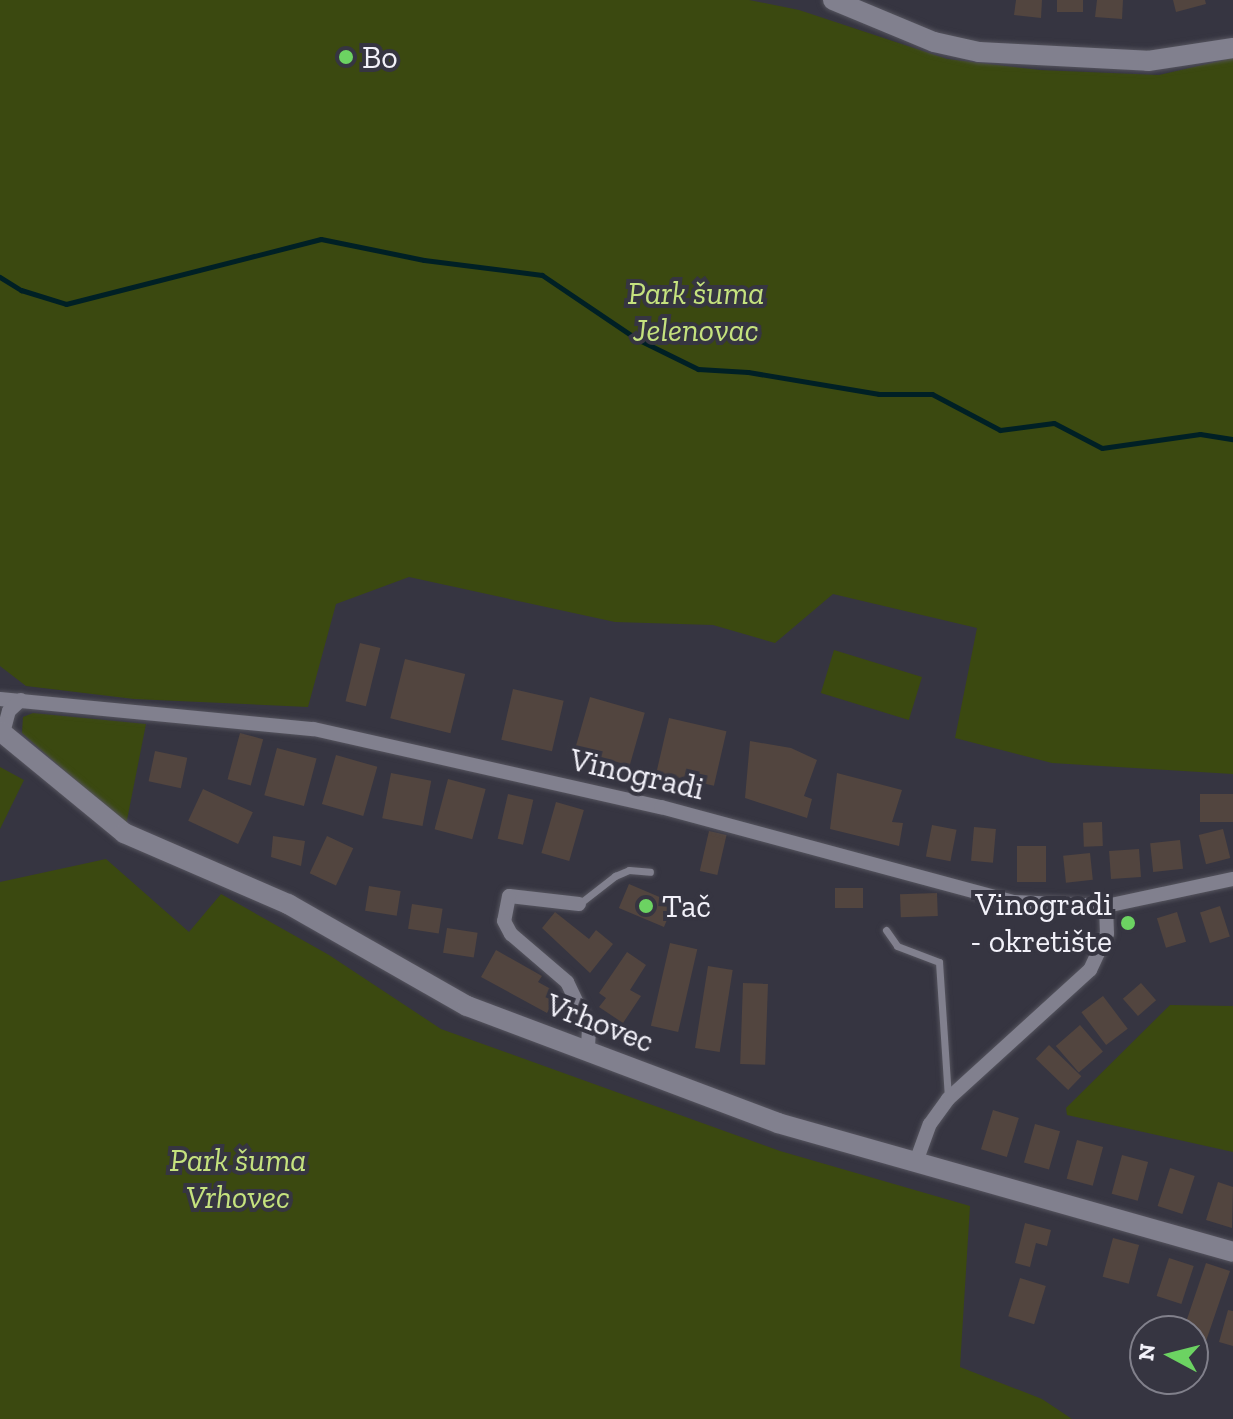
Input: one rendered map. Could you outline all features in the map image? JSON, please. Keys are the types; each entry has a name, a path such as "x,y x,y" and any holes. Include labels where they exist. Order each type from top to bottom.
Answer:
{"street":[{"path":"833,0 934,42 979,52 1148,61 1233,48"},
{"name":"Vinogradi","path":"0,699 314,729 661,807 1014,902 1106,906 1233,879"},
{"path":"2,732 9,711 21,700"},
{"name":"Vrhovec","path":"2,732 140,842 288,904 467,1006 588,1048 778,1123 917,1159 1233,1252"},
{"path":"579,904 509,896 504,921 511,934 567,982 589,1028 588,1048"},
{"path":"917,1159 930,1124 948,1099 1090,970 1107,934 1106,906"}],"lane":[{"path":"579,904 615,876 629,870 650,872"},
{"path":"886,930 897,946 939,962 948,1099"}],"green space":[{"name":"Park šuma Jelenovac","path":"0,0 749,0 799,10 947,59 1040,70 1159,75 1233,58 1233,774 1052,763 955,738 977,628 833,594 775,643 713,625 615,622 409,577 336,604 308,707 134,699 26,686 0,666"},
{"path":"834,650 922,677 909,720 821,693"},
{"path":"33,713 146,724 126,825 22,733 23,717"},
{"path":"0,767 24,780 0,829"},
{"name":"Park šuma Vrhovec","path":"106,859 189,932 221,894 329,955 441,1029 780,1151 970,1206 960,1367 1042,1399 1072,1419 0,1419 0,882"},
{"path":"1170,1005 1233,1006 1233,1152 1067,1115 1066,1108"}],"building":[{"path":"1016,0 1042,0 1041,18 1014,15"},
{"path":"1057,0 1083,0 1083,12 1057,12"},
{"path":"1097,0 1123,0 1122,19 1095,17"},
{"path":"1173,0 1205,0 1206,4 1176,12"},
{"path":"360,643 380,648 366,706 345,701"},
{"path":"405,659 465,674 450,733 390,718"},
{"path":"513,689 564,701 552,751 501,740"},
{"path":"590,697 645,713 630,766 575,750"},
{"path":"669,718 726,731 714,786 656,773"},
{"path":"240,733 263,739 251,786 228,779"},
{"path":"750,741 791,748 817,760 804,796 812,799 807,818 745,798"},
{"path":"277,748 317,759 304,806 264,795"},
{"path":"155,751 187,758 181,788 149,781"},
{"path":"336,755 377,767 363,816 322,804"},
{"path":"391,773 431,781 422,826 382,818"},
{"path":"837,773 902,790 892,822 903,823 899,846 830,829"},
{"path":"448,779 486,789 472,839 435,829"},
{"path":"203,789 253,812 238,844 188,821"},
{"path":"508,794 533,800 523,845 498,839"},
{"path":"1200,794 1233,794 1233,822 1200,822"},
{"path":"556,802 584,810 569,861 541,853"},
{"path":"1102,822 1103,846 1084,847 1083,823"},
{"path":"932,825 957,830 950,861 926,856"},
{"path":"974,827 996,829 993,863 971,861"},
{"path":"1223,829 1230,858 1206,864 1199,835"},
{"path":"709,831 727,835 717,875 700,871"},
{"path":"273,836 305,841 301,866 271,857"},
{"path":"327,836 353,848 336,885 310,873"},
{"path":"1180,840 1183,869 1153,872 1150,843"},
{"path":"1017,846 1046,846 1046,882 1017,882"},
{"path":"1139,849 1141,877 1111,879 1109,851"},
{"path":"1090,853 1093,880 1066,883 1063,856"},
{"name":"Tač","path":"629,884 674,903 664,927 619,908"},
{"path":"369,886 401,891 397,916 365,911"},
{"path":"835,888 863,888 863,908 835,908"},
{"path":"937,893 938,916 901,917 900,894"},
{"path":"412,904 443,909 439,934 408,929"},
{"path":"1220,906 1230,936 1210,943 1200,912"},
{"path":"555,912 589,939 596,930 613,944 590,973 542,928"},
{"path":"1177,912 1186,942 1166,948 1157,918"},
{"path":"447,928 478,933 474,958 443,953"},
{"path":"670,943 697,949 678,1032 651,1026"},
{"path":"496,950 542,976 538,982 558,993 547,1013 481,977"},
{"path":"627,952 646,965 630,990 641,996 623,1023 599,1007 606,998 599,993"},
{"path":"708,966 733,970 720,1052 695,1048"},
{"path":"743,983 768,984 765,1065 740,1064"},
{"path":"1141,983 1156,1000 1138,1016 1123,999"},
{"path":"1103,996 1128,1029 1106,1045 1081,1012"},
{"path":"1080,1025 1103,1051 1079,1072 1056,1046"},
{"path":"1049,1045 1081,1076 1068,1090 1036,1059"},
{"path":"993,1110 1019,1118 1007,1157 981,1149"},
{"path":"1035,1124 1060,1131 1049,1170 1024,1162"},
{"path":"1077,1140 1103,1147 1093,1186 1067,1179"},
{"path":"1122,1155 1148,1162 1138,1201 1112,1194"},
{"path":"1170,1168 1195,1176 1182,1214 1158,1206"},
{"path":"1218,1182 1233,1187 1232,1228 1206,1220"},
{"path":"1025,1223 1051,1230 1047,1246 1036,1243 1030,1267 1015,1263"},
{"path":"1113,1238 1139,1245 1129,1284 1103,1277"},
{"path":"1169,1258 1194,1266 1181,1304 1157,1296"},
{"path":"1206,1263 1230,1271 1209,1332 1209,1315 1188,1315"},
{"path":"1020,1278 1046,1286 1034,1324 1008,1316"},
{"path":"1228,1310 1233,1311 1233,1346 1219,1342"}],"waterway":[{"path":"0,277 21,290 66,304 321,239 424,260 542,275 637,339 698,369 748,372 879,394 932,394 1000,430 1054,423 1102,448 1200,434 1233,439"}],"place":[{"name":"Bo","path":"346,57"},
{"name":"Tač","path":"646,906"},
{"name":"Vinogradi - okretište","path":"1128,923"}]}
